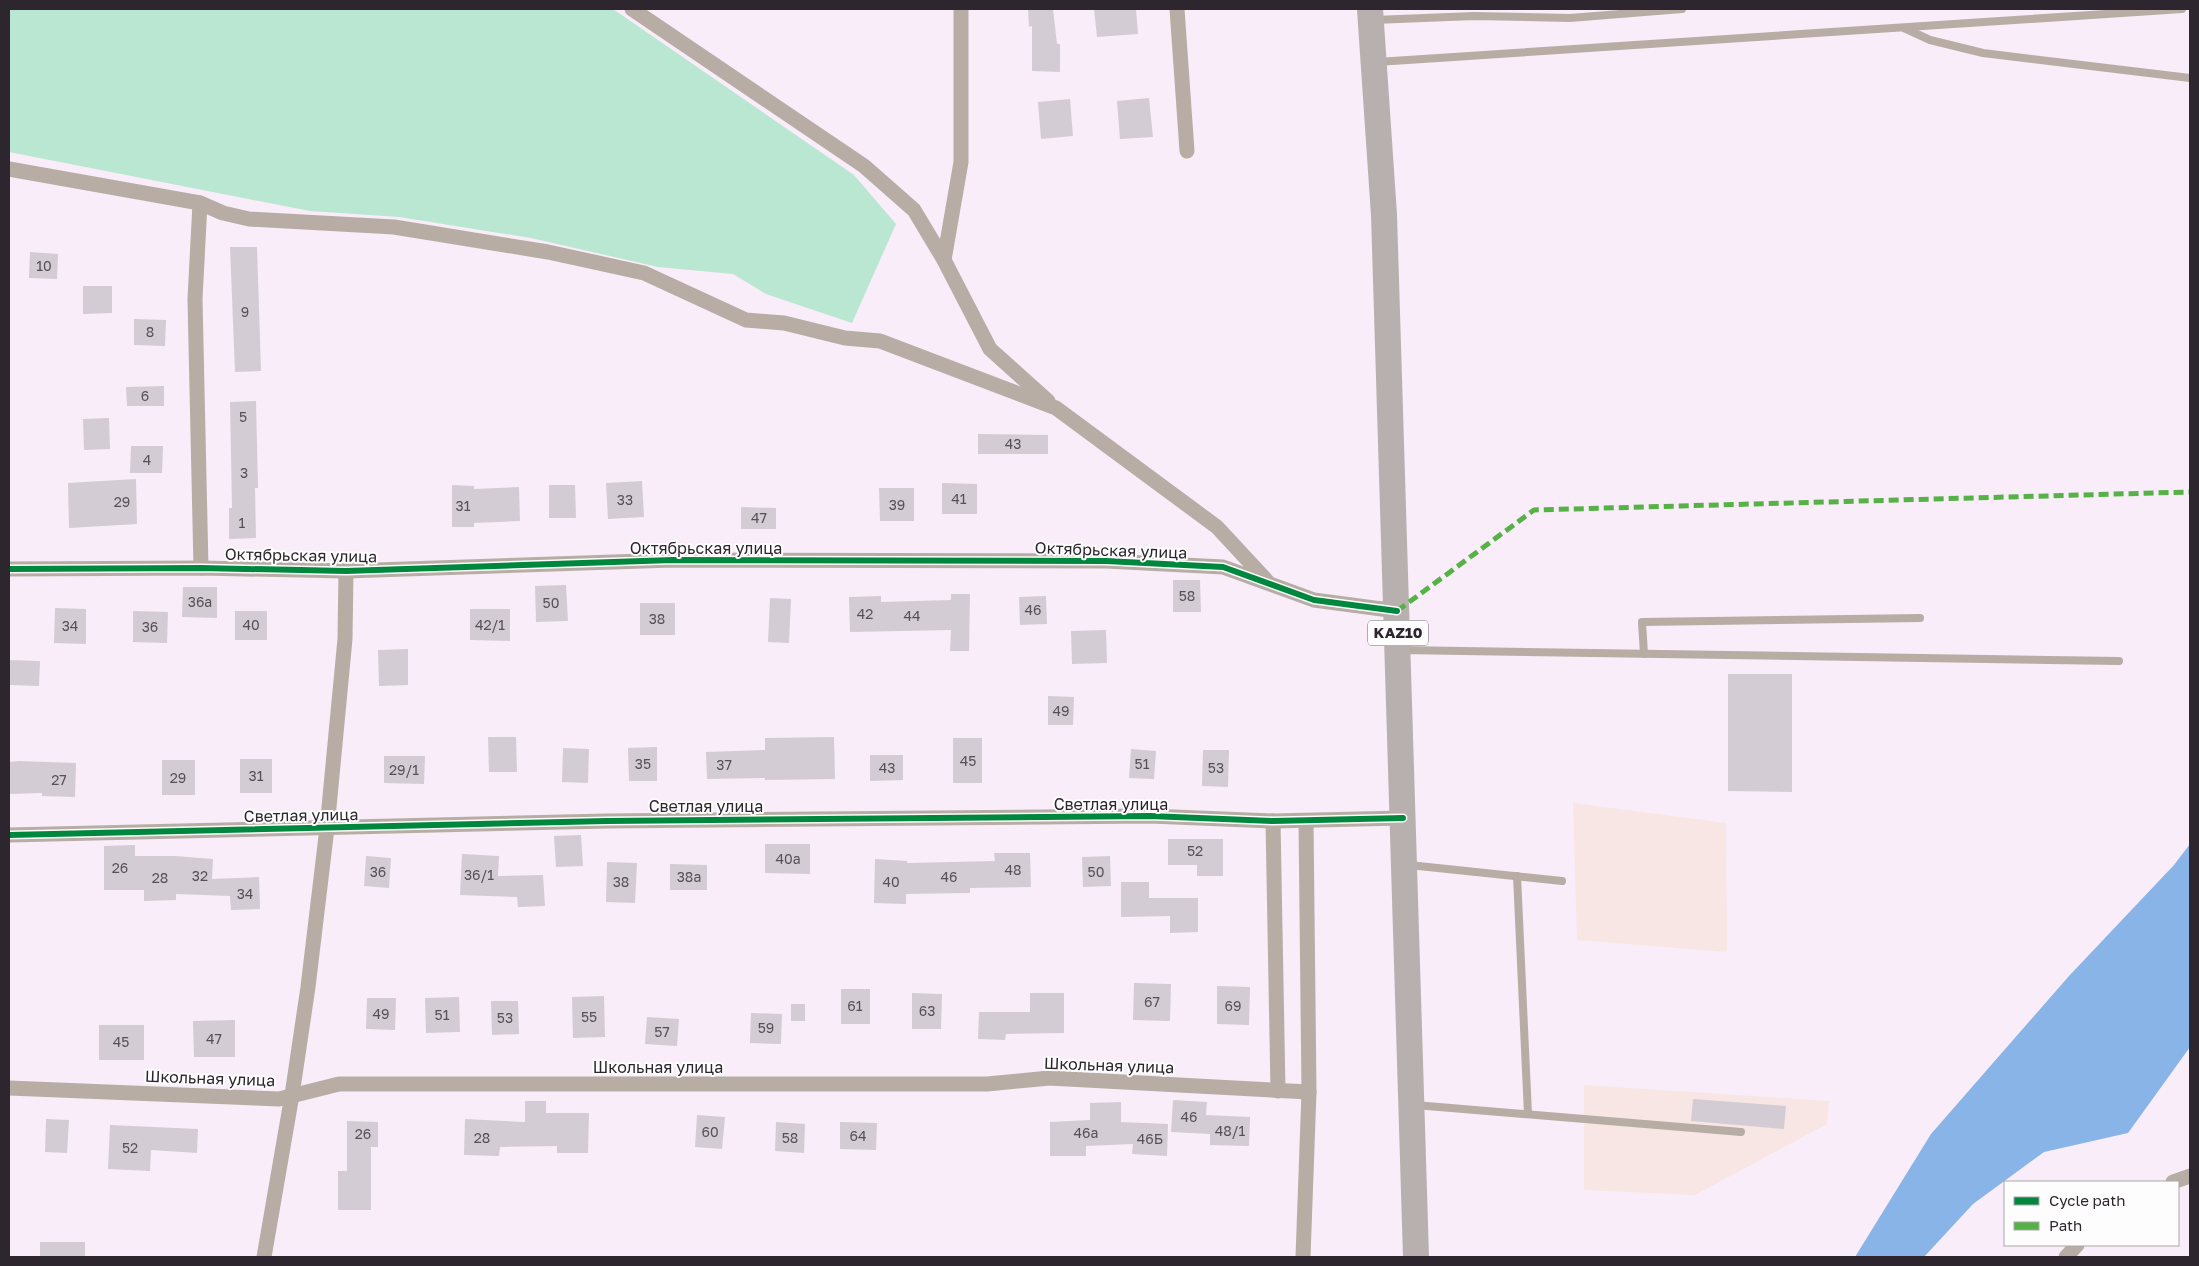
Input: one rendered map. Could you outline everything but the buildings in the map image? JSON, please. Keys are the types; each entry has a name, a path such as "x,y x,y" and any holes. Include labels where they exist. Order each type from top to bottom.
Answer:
{"highway":[{"name":"KAZ10","path":"1371,14 1384,215 1416,1257"}],"street":[{"path":"632,9 864,166 914,210 944,260 990,350 1056,408 1217,527 1270,584"},
{"path":"944,260 961,162 961,9"},
{"path":"1177,9 1187,151"},
{"path":"9,169 200,203 224,213 249,218 394,227 548,252 644,273 746,320 784,323 845,338 880,341 1056,408"},
{"path":"200,203 195,299 200,568"},
{"name":"Октябрьская улица","path":"9,569 200,568 346,571 674,560 1106,562 1222,567 1314,600 1397,611"},
{"path":"264,1257 292,1095 308,987 327,828 345,639 346,571"},
{"name":"Светлая улица","path":"9,835 607,821 1130,817 1306,821 1403,818"},
{"path":"1273,821 1278,1091"},
{"path":"1303,1257 1309,1092 1306,821"},
{"name":"Школьная улица","path":"9,1088 279,1098 339,1084 987,1084 1049,1078 1309,1092"},
{"path":"2175,1181 2190,1176"},
{"path":"2066,1257 2076,1246"}],"lane":[{"path":"1371,14 1474,12 1570,18 1682,9"},
{"path":"2042,9 2043,18"},
{"path":"1375,62 2043,18 2132,10 2182,9"},
{"path":"1902,27 1930,40 1983,53 2190,78"},
{"path":"1644,654 1642,622 1920,618"},
{"path":"1398,650 2119,661"},
{"path":"1404,864 1562,881"},
{"path":"1517,876 1528,1114"},
{"path":"1410,1104 1741,1132"}],"shaded area":[{"path":"1573,803 1726,823 1727,952 1577,940"},
{"path":"1584,1085 1829,1101 1827,1124 1695,1195 1584,1190"}],"green space":[{"path":"9,9 613,9 854,175 896,224 852,323 766,294 733,274 658,267 531,238 399,217 310,211 9,152"}],"water":[{"path":"2190,844 2190,1047 2128,1133 2044,1152 1973,1204 1924,1257 1855,1257 1931,1134 2069,976 2174,865"}],"marked path":[{"path":"1397,611 1534,510 2190,492"}],"cycle path":[{"path":"9,569 201,568 346,571 673,560 1106,561 1223,567 1314,600 1397,611"},
{"path":"9,835 607,821 1150,816 1273,821 1403,818"}]}
